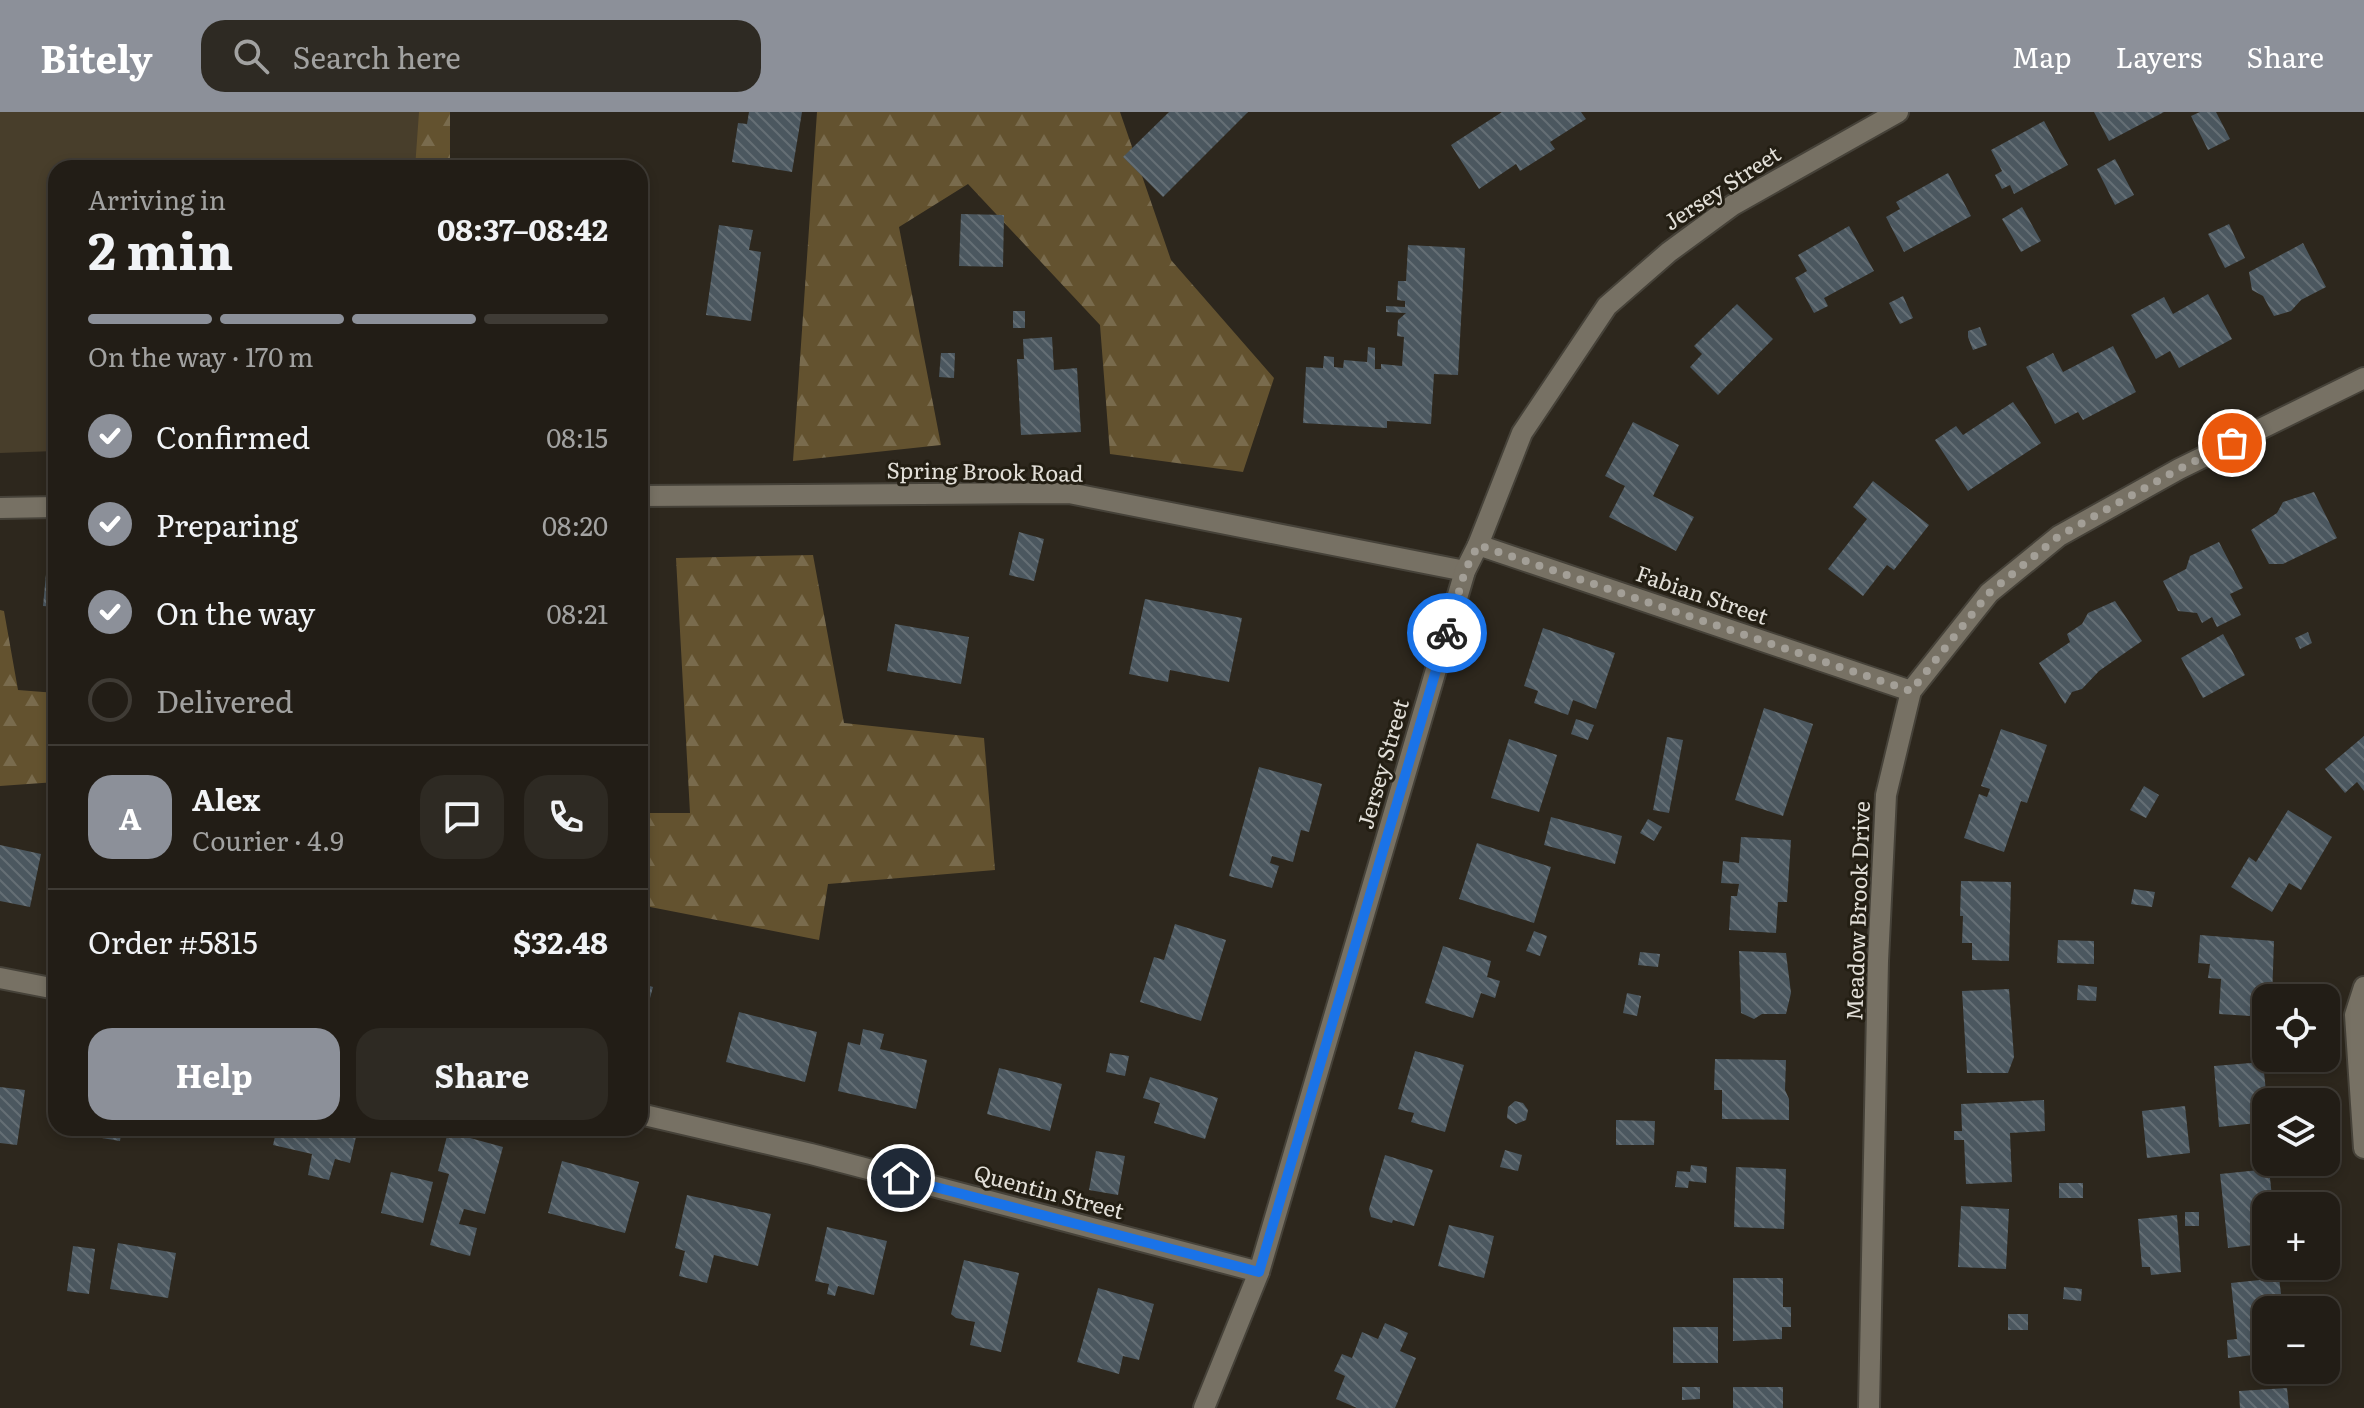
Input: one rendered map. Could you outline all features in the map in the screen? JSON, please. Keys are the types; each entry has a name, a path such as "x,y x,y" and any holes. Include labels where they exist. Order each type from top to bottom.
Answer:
{"street":[{"name":"Jersey Street","path":"1204,1408 1259,1272 1465,571 1522,433 1607,306 1669,252 1733,205 1898,112"},
{"name":"Meadow Brook Drive","path":"1869,1408 1878,961 1886,795 1911,691 1989,593 2059,536 2179,469 2364,378"},
{"name":"Spring Brook Road","path":"648,496 1069,493 1465,571"},
{"path":"0,508 48,507"},
{"name":"Fabian Street","path":"1478,545 1911,691"},
{"path":"0,978 48,987"},
{"path":"2364,987 2355,1015 2364,1148"},
{"name":"Quentin Street","path":"648,1116 811,1154 1259,1272"}],"green space":[{"path":"363,112 450,112 450,160 335,160"},
{"path":"817,112 1120,112 1171,260 1274,378 1243,472 1110,454 1100,325 968,184 899,227 941,445 793,461"},
{"path":"813,555 844,723 984,738 995,870 828,884 819,940 648,907 648,813 690,813 676,558"},
{"path":"0,610 4,611 18,690 48,692 48,783 0,786"}],"shaded area":[{"path":"0,112 419,112 416,160 48,160 48,451 0,453"}],"building":[{"path":"749,112 802,112 792,172 732,162 738,123 747,124"},
{"path":"1169,112 1248,112 1163,197 1123,157"},
{"path":"1502,112 1581,112 1586,119 1550,142 1555,149 1520,171 1516,164 1479,189 1451,145"},
{"path":"2094,112 2164,112 2109,141"},
{"path":"2200,112 2216,112 2230,139 2208,150 2191,116"},
{"path":"2044,121 2068,165 2014,194 2010,185 2002,189 1995,175 2002,171 1991,150"},
{"path":"2115,159 2134,195 2115,205 2097,169"},
{"path":"1948,173 1971,216 1904,252 1886,217 1900,209 1896,202"},
{"path":"2022,207 2041,241 2021,252 2002,219"},
{"path":"961,214 1004,215 1003,267 959,266"},
{"path":"2229,224 2245,258 2225,268 2208,234"},
{"path":"719,225 753,230 749,250 761,252 751,321 706,315"},
{"path":"1849,226 1874,271 1824,298 1828,306 1814,313 1795,278 1807,271 1798,255"},
{"path":"2303,243 2326,287 2301,300 2291,311 2274,316 2263,296 2252,290 2249,272"},
{"path":"1408,245 1465,248 1458,375 1434,374 1431,424 1387,421 1387,428 1303,423 1306,367 1323,368 1324,356 1334,357 1334,367 1343,368 1344,360 1367,362 1368,347 1375,348 1375,369 1381,369 1381,364 1402,366 1404,337 1397,336 1398,320 1406,313 1386,312 1386,306 1405,307 1405,301 1397,300 1398,281 1406,281"},
{"path":"2208,294 2232,339 2179,368 2170,351 2156,359 2131,315 2164,297 2173,314"},
{"path":"1903,296 1913,318 1900,324 1889,303"},
{"path":"1737,304 1773,339 1718,395 1690,367 1702,354 1694,346"},
{"path":"1013,311 1025,311 1025,328 1013,328"},
{"path":"1980,327 1987,345 1973,350 1968,331"},
{"path":"1052,337 1054,370 1077,368 1081,432 1021,435 1017,359 1024,359 1023,339"},
{"path":"2113,346 2136,392 2083,420 2078,412 2055,424 2026,367 2053,353 2063,372"},
{"path":"941,353 955,353 954,378 939,377"},
{"path":"2013,402 2041,443 1968,491 1935,440 1956,426 1963,435"},
{"path":"1633,422 1679,445 1653,496 1694,517 1676,551 1609,517 1625,486 1605,476"},
{"path":"1873,481 1929,525 1894,570 1887,565 1863,596 1828,569 1867,519 1853,507"},
{"path":"2314,492 2337,538 2283,564 2269,564 2251,530 2277,513 2283,502"},
{"path":"1019,532 1044,539 1034,581 1009,575"},
{"path":"2219,542 2243,588 2230,594 2241,615 2217,627 2212,617 2202,623 2197,613 2178,611 2163,581 2186,569 2190,556"},
{"path":"46,574 48,574 48,606 43,606"},
{"path":"1145,599 1242,618 1229,682 1170,670 1168,682 1129,674"},
{"path":"2115,601 2142,641 2099,671 2082,689 2072,692 2065,704 2039,663 2070,642 2067,634 2082,624 2088,613"},
{"path":"895,624 969,637 961,684 887,671"},
{"path":"1543,628 1615,653 1596,709 1573,700 1568,715 1534,703 1538,691 1524,686"},
{"path":"2308,632 2312,643 2300,649 2295,638"},
{"path":"2223,634 2245,675 2203,698 2181,658"},
{"path":"1764,708 1813,724 1783,816 1735,800"},
{"path":"1576,719 1594,725 1588,740 1571,734"},
{"path":"2001,729 2047,745 2027,803 2021,801 2004,852 1964,838 1979,794 1987,797 1990,789 1981,786"},
{"path":"2364,736 2364,791 2357,782 2345,793 2325,769"},
{"path":"1667,737 1683,740 1669,813 1653,810"},
{"path":"1509,739 1557,755 1539,812 1491,798"},
{"path":"1259,767 1322,784 1309,832 1301,830 1293,862 1272,856 1270,863 1279,866 1272,888 1229,876"},
{"path":"2144,786 2159,795 2146,818 2130,810"},
{"path":"2288,810 2332,837 2301,890 2289,883 2272,912 2231,887 2249,857 2256,862"},
{"path":"1551,817 1622,836 1615,864 1544,845"},
{"path":"1648,819 1662,827 1654,841 1640,833"},
{"path":"1741,837 1791,840 1787,902 1778,902 1776,933 1729,930 1731,896 1737,896 1739,884 1721,883 1723,861 1739,863"},
{"path":"1477,843 1551,867 1534,923 1459,899"},
{"path":"0,845 41,854 30,907 0,901"},
{"path":"1961,881 2011,882 2009,961 1972,960 1972,943 1962,943"},
{"path":"2134,889 2155,892 2152,907 2131,904"},
{"path":"1175,924 1226,940 1201,1021 1140,1002 1154,957 1164,960"},
{"path":"1534,931 1547,936 1540,956 1526,951"},
{"path":"2200,935 2274,941 2272,984 2252,984 2252,1016 2219,1014 2221,979 2208,978 2210,964 2198,963"},
{"path":"2058,940 2094,941 2094,964 2057,963"},
{"path":"1443,946 1491,961 1487,977 1500,981 1495,998 1481,993 1473,1018 1425,1003"},
{"path":"1739,951 1786,953 1791,993 1786,1014 1762,1014 1754,1019 1741,1013"},
{"path":"1640,952 1660,954 1658,967 1638,965"},
{"path":"648,985 653,987 648,1006"},
{"path":"2078,985 2097,987 2096,1001 2077,1000"},
{"path":"2009,989 2014,1057 2008,1073 1967,1073 1962,991"},
{"path":"1627,993 1641,996 1637,1016 1623,1013"},
{"path":"739,1012 817,1032 805,1082 726,1062"},
{"path":"863,1029 884,1034 880,1049 927,1060 916,1109 838,1091 848,1042 860,1045"},
{"path":"1415,1051 1464,1065 1445,1132 1411,1122 1414,1113 1398,1109"},
{"path":"1110,1053 1129,1056 1125,1076 1106,1072"},
{"path":"1715,1059 1786,1060 1785,1090 1789,1099 1789,1120 1722,1119 1722,1090 1714,1090"},
{"path":"2252,1063 2252,1072 2264,1072 2266,1088 2252,1088 2252,1123 2219,1127 2214,1066"},
{"path":"999,1068 1062,1084 1050,1131 987,1114"},
{"path":"1150,1077 1218,1098 1205,1139 1154,1123 1160,1103 1143,1098"},
{"path":"0,1087 25,1090 17,1145 0,1143"},
{"path":"2044,1100 2045,1131 2010,1133 2012,1182 1966,1184 1964,1140 1954,1140 1954,1131 1962,1131 1961,1104"},
{"path":"1515,1101 1523,1103 1528,1110 1526,1120 1516,1124 1507,1118 1508,1107"},
{"path":"2185,1106 2190,1153 2147,1158 2142,1111"},
{"path":"1616,1120 1655,1121 1654,1145 1616,1145"},
{"path":"90,1136 121,1136 120,1141"},
{"path":"275,1136 356,1136 350,1163 335,1159 329,1180 308,1175 312,1154 273,1145"},
{"path":"447,1136 463,1136 503,1147 485,1214 464,1209 459,1224 477,1228 470,1256 430,1245 449,1174 438,1171"},
{"path":"1505,1150 1522,1155 1518,1171 1500,1167"},
{"path":"1096,1151 1125,1156 1118,1195 1089,1190"},
{"path":"1385,1155 1433,1170 1414,1226 1371,1217 1369,1209"},
{"path":"562,1161 639,1182 625,1233 548,1213"},
{"path":"1691,1165 1707,1167 1706,1183 1689,1181 1688,1188 1675,1187 1677,1171 1690,1172"},
{"path":"1736,1167 1786,1169 1784,1229 1734,1227"},
{"path":"2252,1171 2252,1176 2270,1176 2271,1192 2252,1192 2252,1245 2228,1248 2220,1174"},
{"path":"391,1172 433,1182 423,1223 381,1213"},
{"path":"2059,1183 2083,1183 2083,1198 2059,1198"},
{"path":"687,1195 771,1214 758,1266 714,1255 707,1283 679,1276 685,1251 675,1248"},
{"path":"1961,1206 2009,1209 2006,1269 1958,1267"},
{"path":"2185,1212 2199,1212 2199,1226 2185,1226"},
{"path":"2177,1215 2181,1272 2151,1275 2150,1267 2142,1267 2138,1219"},
{"path":"1449,1225 1494,1236 1484,1278 1438,1266"},
{"path":"827,1227 887,1241 874,1295 838,1286 835,1296 827,1294 829,1284 815,1281"},
{"path":"118,1243 176,1253 168,1298 110,1289"},
{"path":"73,1246 95,1249 89,1294 67,1291"},
{"path":"964,1260 1019,1273 1001,1352 970,1345 975,1322 951,1314"},
{"path":"1733,1278 1783,1278 1783,1307 1791,1307 1791,1327 1782,1327 1782,1339 1733,1341"},
{"path":"2279,1280 2281,1296 2252,1296 2252,1355 2228,1358 2227,1340 2237,1339 2231,1283"},
{"path":"2064,1287 2082,1289 2081,1301 2063,1299"},
{"path":"1098,1288 1154,1304 1139,1360 1123,1356 1119,1374 1077,1362"},
{"path":"2008,1314 2028,1314 2028,1330 2008,1330"},
{"path":"1385,1323 1408,1333 1400,1351 1416,1358 1395,1408 1357,1408 1336,1399 1345,1376 1334,1371 1342,1354 1352,1358 1362,1332 1378,1339"},
{"path":"1673,1327 1718,1327 1718,1363 1673,1363"},
{"path":"1682,1387 1700,1387 1700,1399 1682,1400"},
{"path":"1733,1387 1783,1387 1783,1408 1733,1408"},
{"path":"2287,1388 2289,1408 2240,1408 2239,1391"}],"way so far":[{"path":"1447,633 1465,571 1478,545 1911,691 1989,593 2059,536 2232,443"}],"route":[{"path":"901,1178 1259,1272 1447,633"}]}
